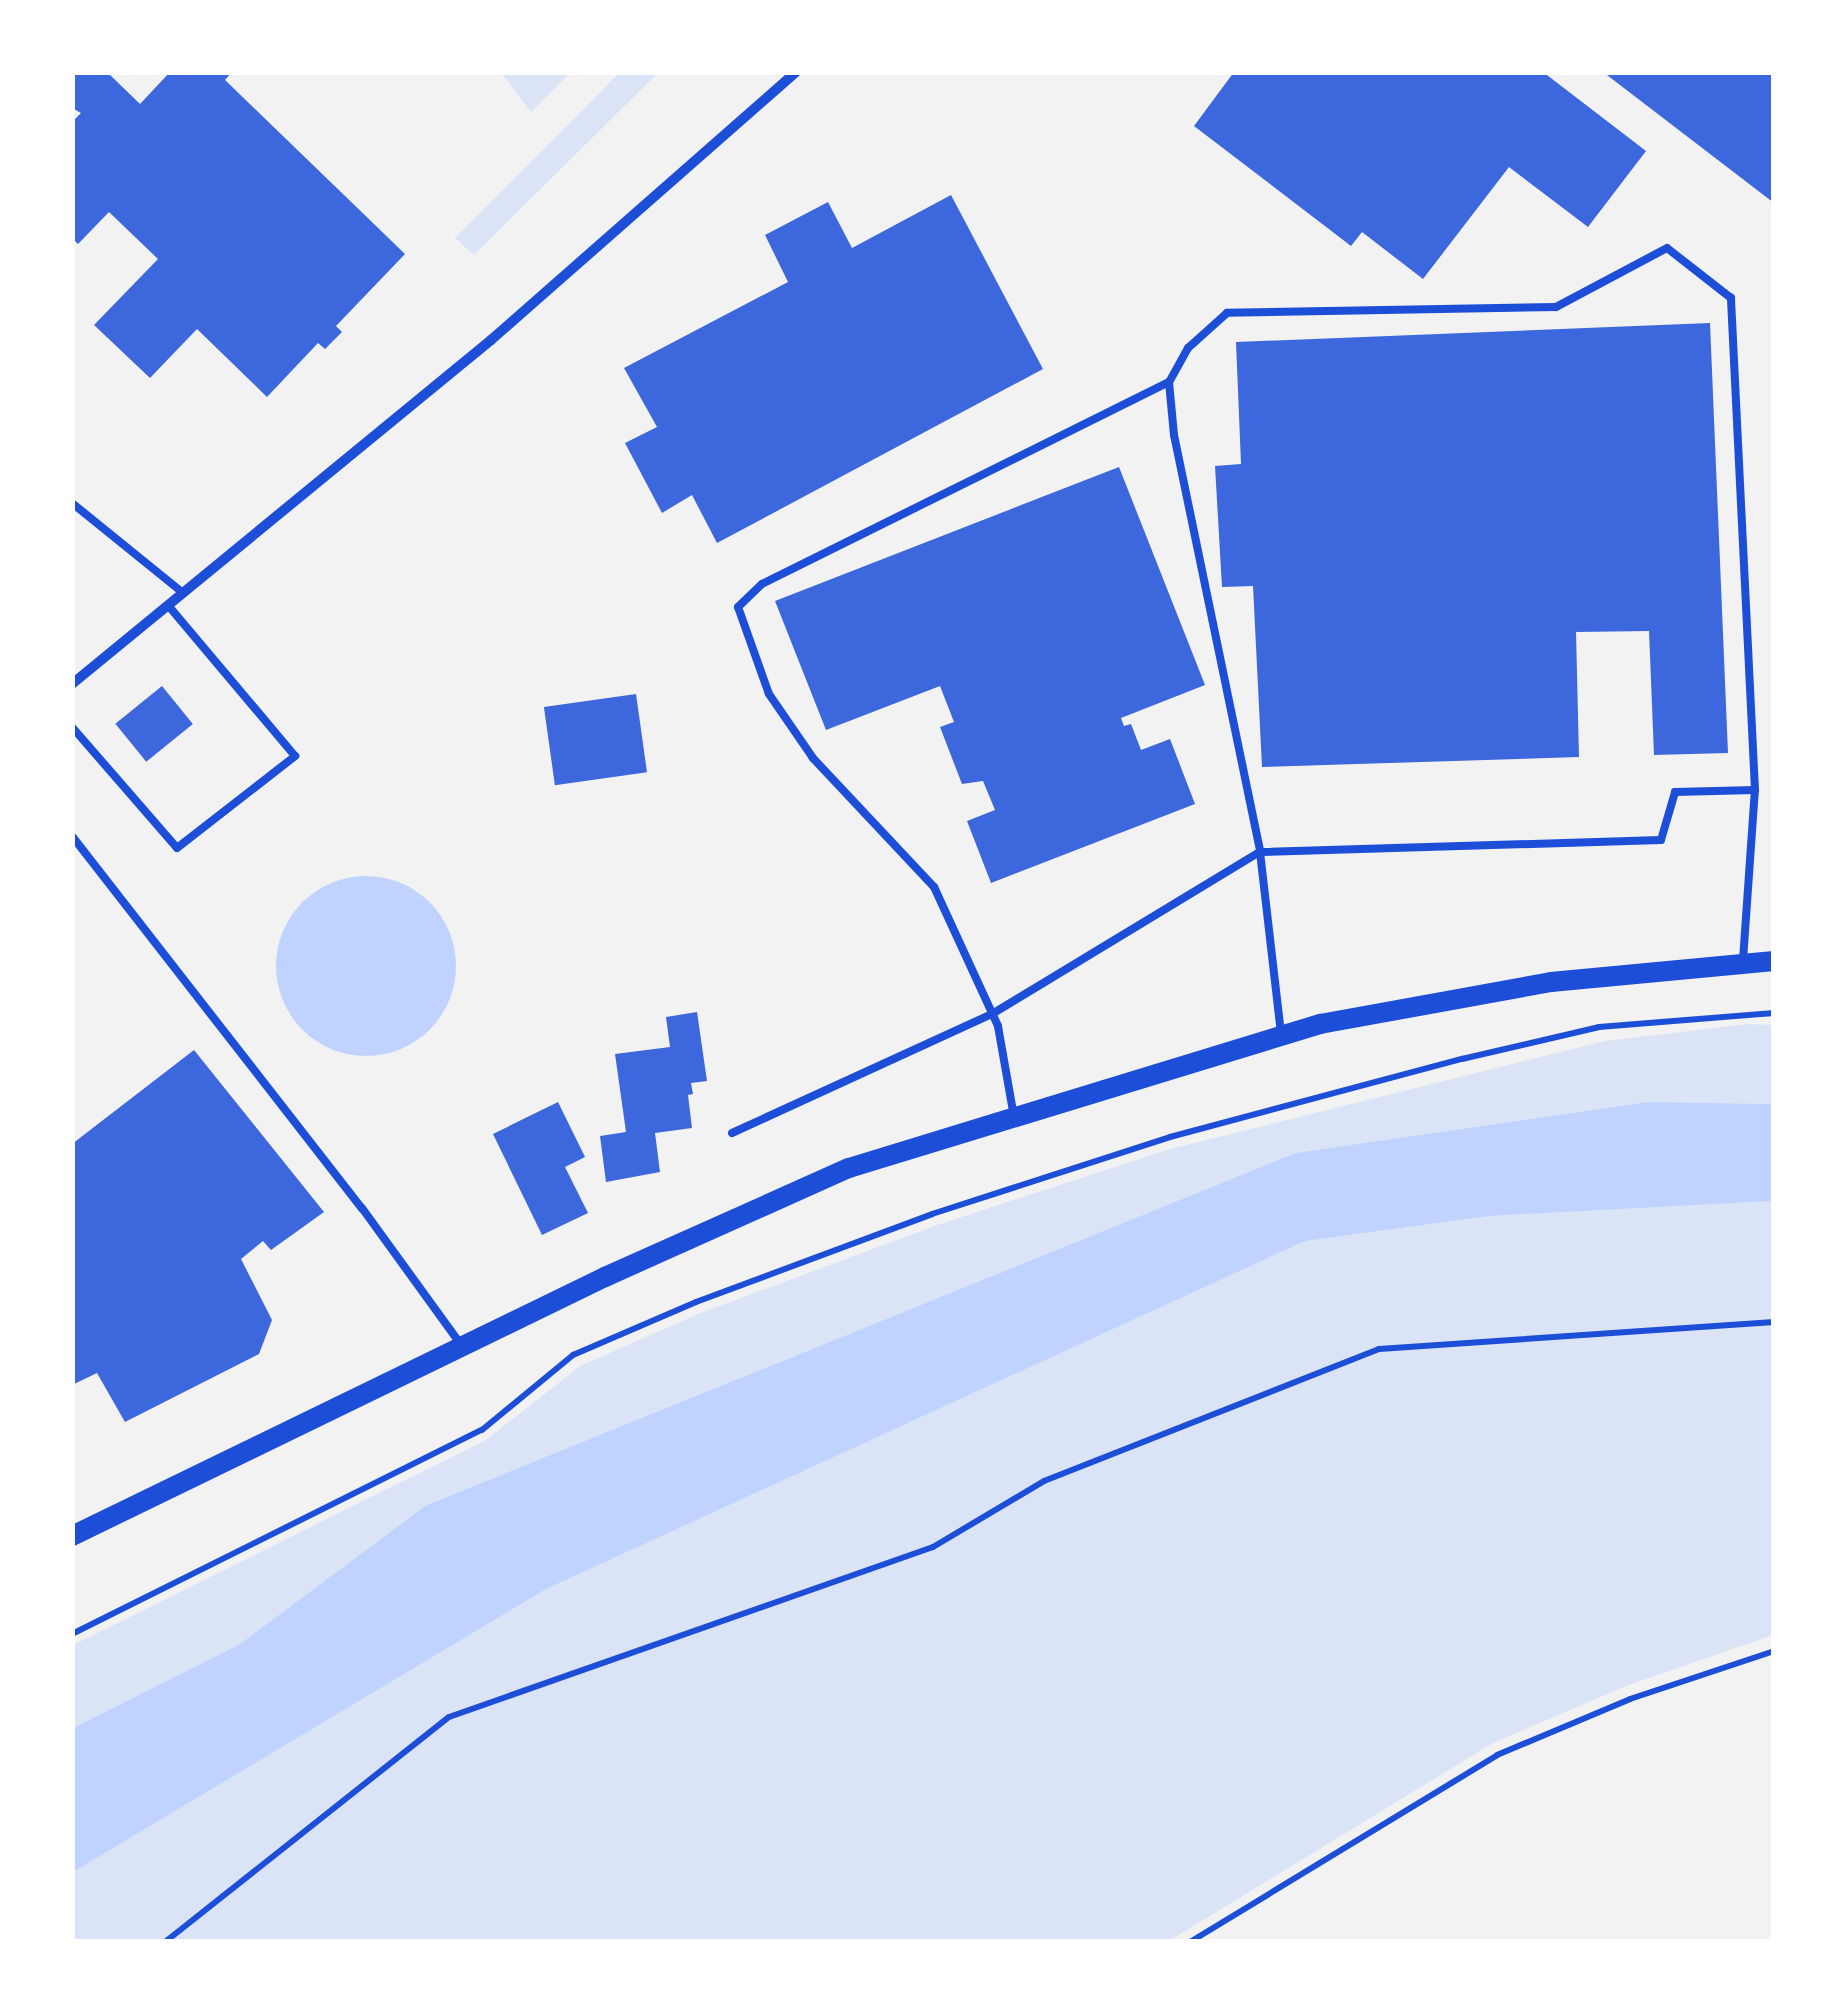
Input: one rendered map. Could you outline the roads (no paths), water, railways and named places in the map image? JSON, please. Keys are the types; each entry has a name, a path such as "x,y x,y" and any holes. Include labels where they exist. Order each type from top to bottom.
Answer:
{"main road":[{"path":"72,1536 605,1278 850,1168 1320,1024 1473,994 1774,960"}],"street":[{"path":"72,684 491,340 790,74"}],"lane":[{"path":"1282,1036 1260,852 1174,435 1170,382 1188,348 1227,313 1556,307 1667,248 1731,298 1754,790 1743,963"},
{"path":"1014,1117 992,1014 934,887 813,758 769,694 738,607 762,584 1170,382"},
{"path":"72,503 183,593"},
{"path":"72,727 177,848 294,756 168,606"},
{"path":"732,1133 992,1014 1260,852 1661,840 1675,792 1754,790"},
{"path":"72,836 362,1208 463,1348"}],"water":[{"path":"366,876 401,883 430,902 449,931 456,966 449,1001 430,1030 401,1049 366,1056 331,1049 302,1030 283,1001 276,966 283,931 302,902 331,883"},
{"path":"1649,1102 1773,1104 1773,1201 1490,1216 1305,1241 546,1589 73,1872 73,1728 240,1644 425,1506 1296,1153"}]}
